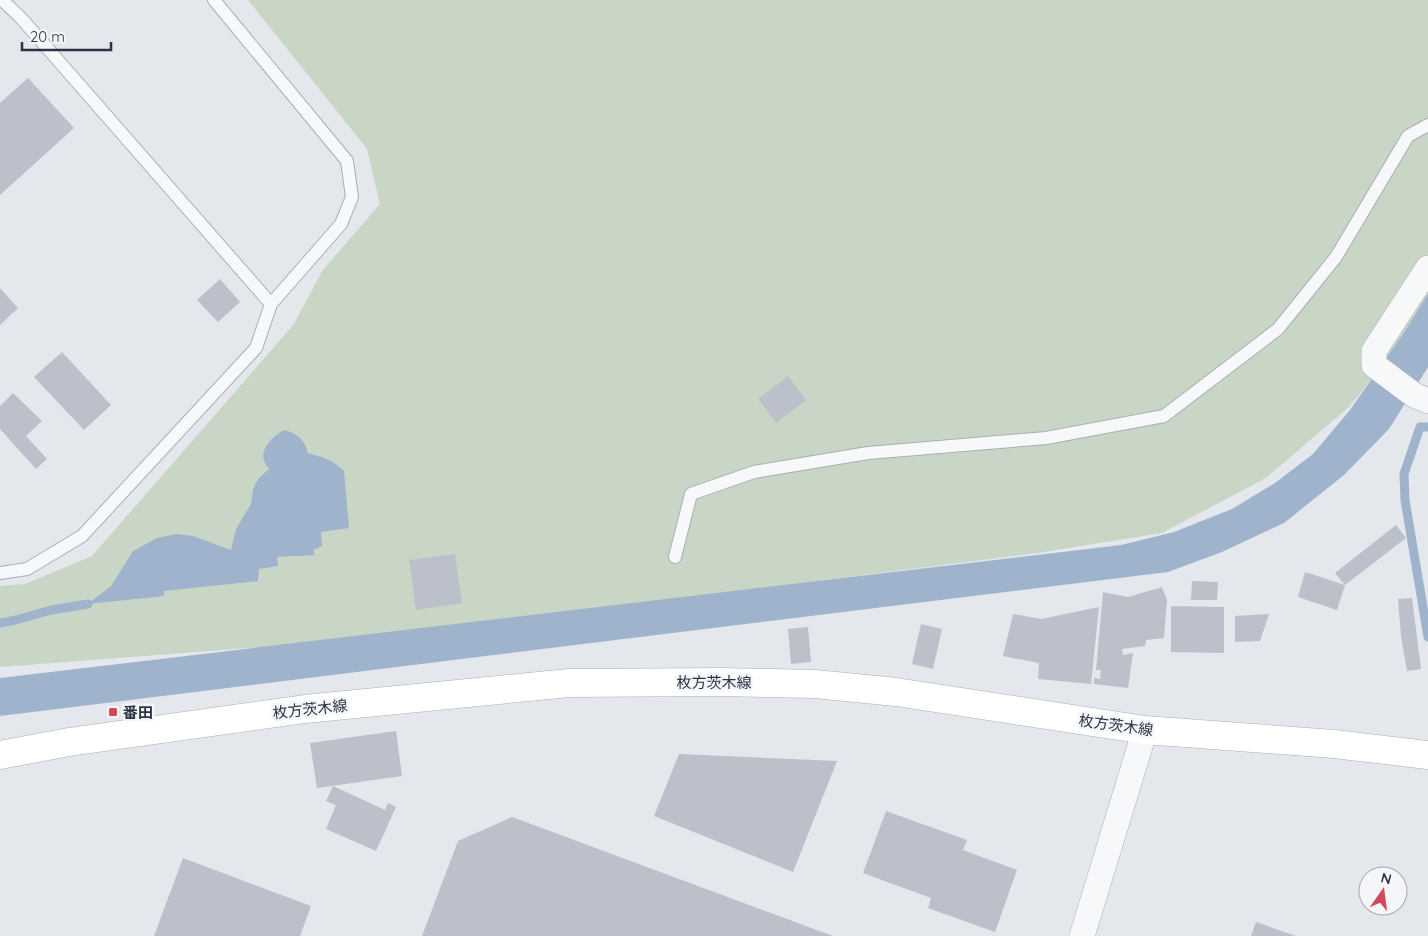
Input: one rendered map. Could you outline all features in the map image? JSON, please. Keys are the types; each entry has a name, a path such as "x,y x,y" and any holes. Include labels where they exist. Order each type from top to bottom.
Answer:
{"main road":[{"name":"枚方茨木線","path":"0,755 79,740 305,709 570,683 721,682 816,684 896,692 1145,730 1334,744 1428,754"}],"street":[{"path":"1421,398 1374,365 1374,351 1428,268"},
{"path":"1082,936 1145,730"}],"lane":[{"path":"2,0 21,18 271,304"},
{"path":"0,573 27,569 82,536 256,348 271,304 341,224 352,198 347,161 214,0"},
{"path":"675,556 691,494 754,472 868,453 1046,438 1164,416 1278,329 1336,257 1408,136 1428,125"}],"green space":[{"path":"248,0 1428,0 1428,302 1402,341 1349,407 1266,478 1162,533 1038,553 343,641 0,667 0,586 25,584 92,556 294,324 322,271 380,204 367,149"}],"water":[{"path":"1428,294 1428,367 1389,429 1344,475 1284,523 1222,552 1168,572 0,716 0,678 1121,545 1174,532 1232,509 1275,483 1313,454 1350,410 1403,334"},
{"path":"284,430 300,438 305,444 308,453 327,459 344,471 349,528 321,532 322,546 313,550 315,555 277,557 278,566 259,569 258,581 164,591 164,596 88,604 111,586 133,551 157,538 176,534 193,536 231,550 236,529 251,504 253,489 258,479 269,469 263,457 266,447 273,438"}],"building":[{"path":"28,78 74,128 0,195 0,103"},
{"path":"220,279 240,302 218,322 197,300"},
{"path":"0,288 18,308 0,325"},
{"path":"62,352 111,405 84,430 34,377"},
{"path":"788,376 806,400 776,423 758,399"},
{"path":"13,393 42,421 26,436 47,459 36,469 0,429 0,406"},
{"path":"1396,525 1406,538 1345,585 1335,573"},
{"path":"455,554 462,603 416,610 409,560"},
{"path":"1305,572 1345,585 1337,610 1298,597"},
{"path":"1192,581 1218,582 1217,600 1191,600"},
{"path":"1162,587 1167,600 1164,638 1146,640 1145,646 1122,649 1123,655 1133,653 1128,688 1094,684 1094,678 1100,679 1101,670 1096,670 1103,592 1128,597"},
{"path":"1412,598 1421,669 1407,671 1401,636 1398,599"},
{"path":"1171,606 1224,607 1224,653 1171,652"},
{"path":"1099,607 1091,684 1038,679 1039,663 1003,656 1013,614 1041,619"},
{"path":"1269,614 1260,641 1235,642 1235,616"},
{"path":"921,624 942,629 933,669 912,664"},
{"path":"808,627 811,662 791,664 788,629"},
{"path":"396,731 402,776 317,788 310,743"},
{"path":"679,754 837,761 793,872 654,816"},
{"path":"333,786 385,810 388,803 396,807 376,851 326,829 336,805 326,801"},
{"path":"886,811 967,840 963,850 1017,870 995,932 928,908 931,898 863,873"},
{"path":"512,817 833,936 422,936 458,841"},
{"path":"183,858 311,906 300,936 154,936"},
{"path":"1256,922 1296,936 1251,936"}],"waterway":[{"path":"1428,427 1420,427 1404,474 1405,500 1428,637"},
{"path":"0,623 51,610 88,604"}],"place":[{"name":"番田","path":"113,712"}]}
